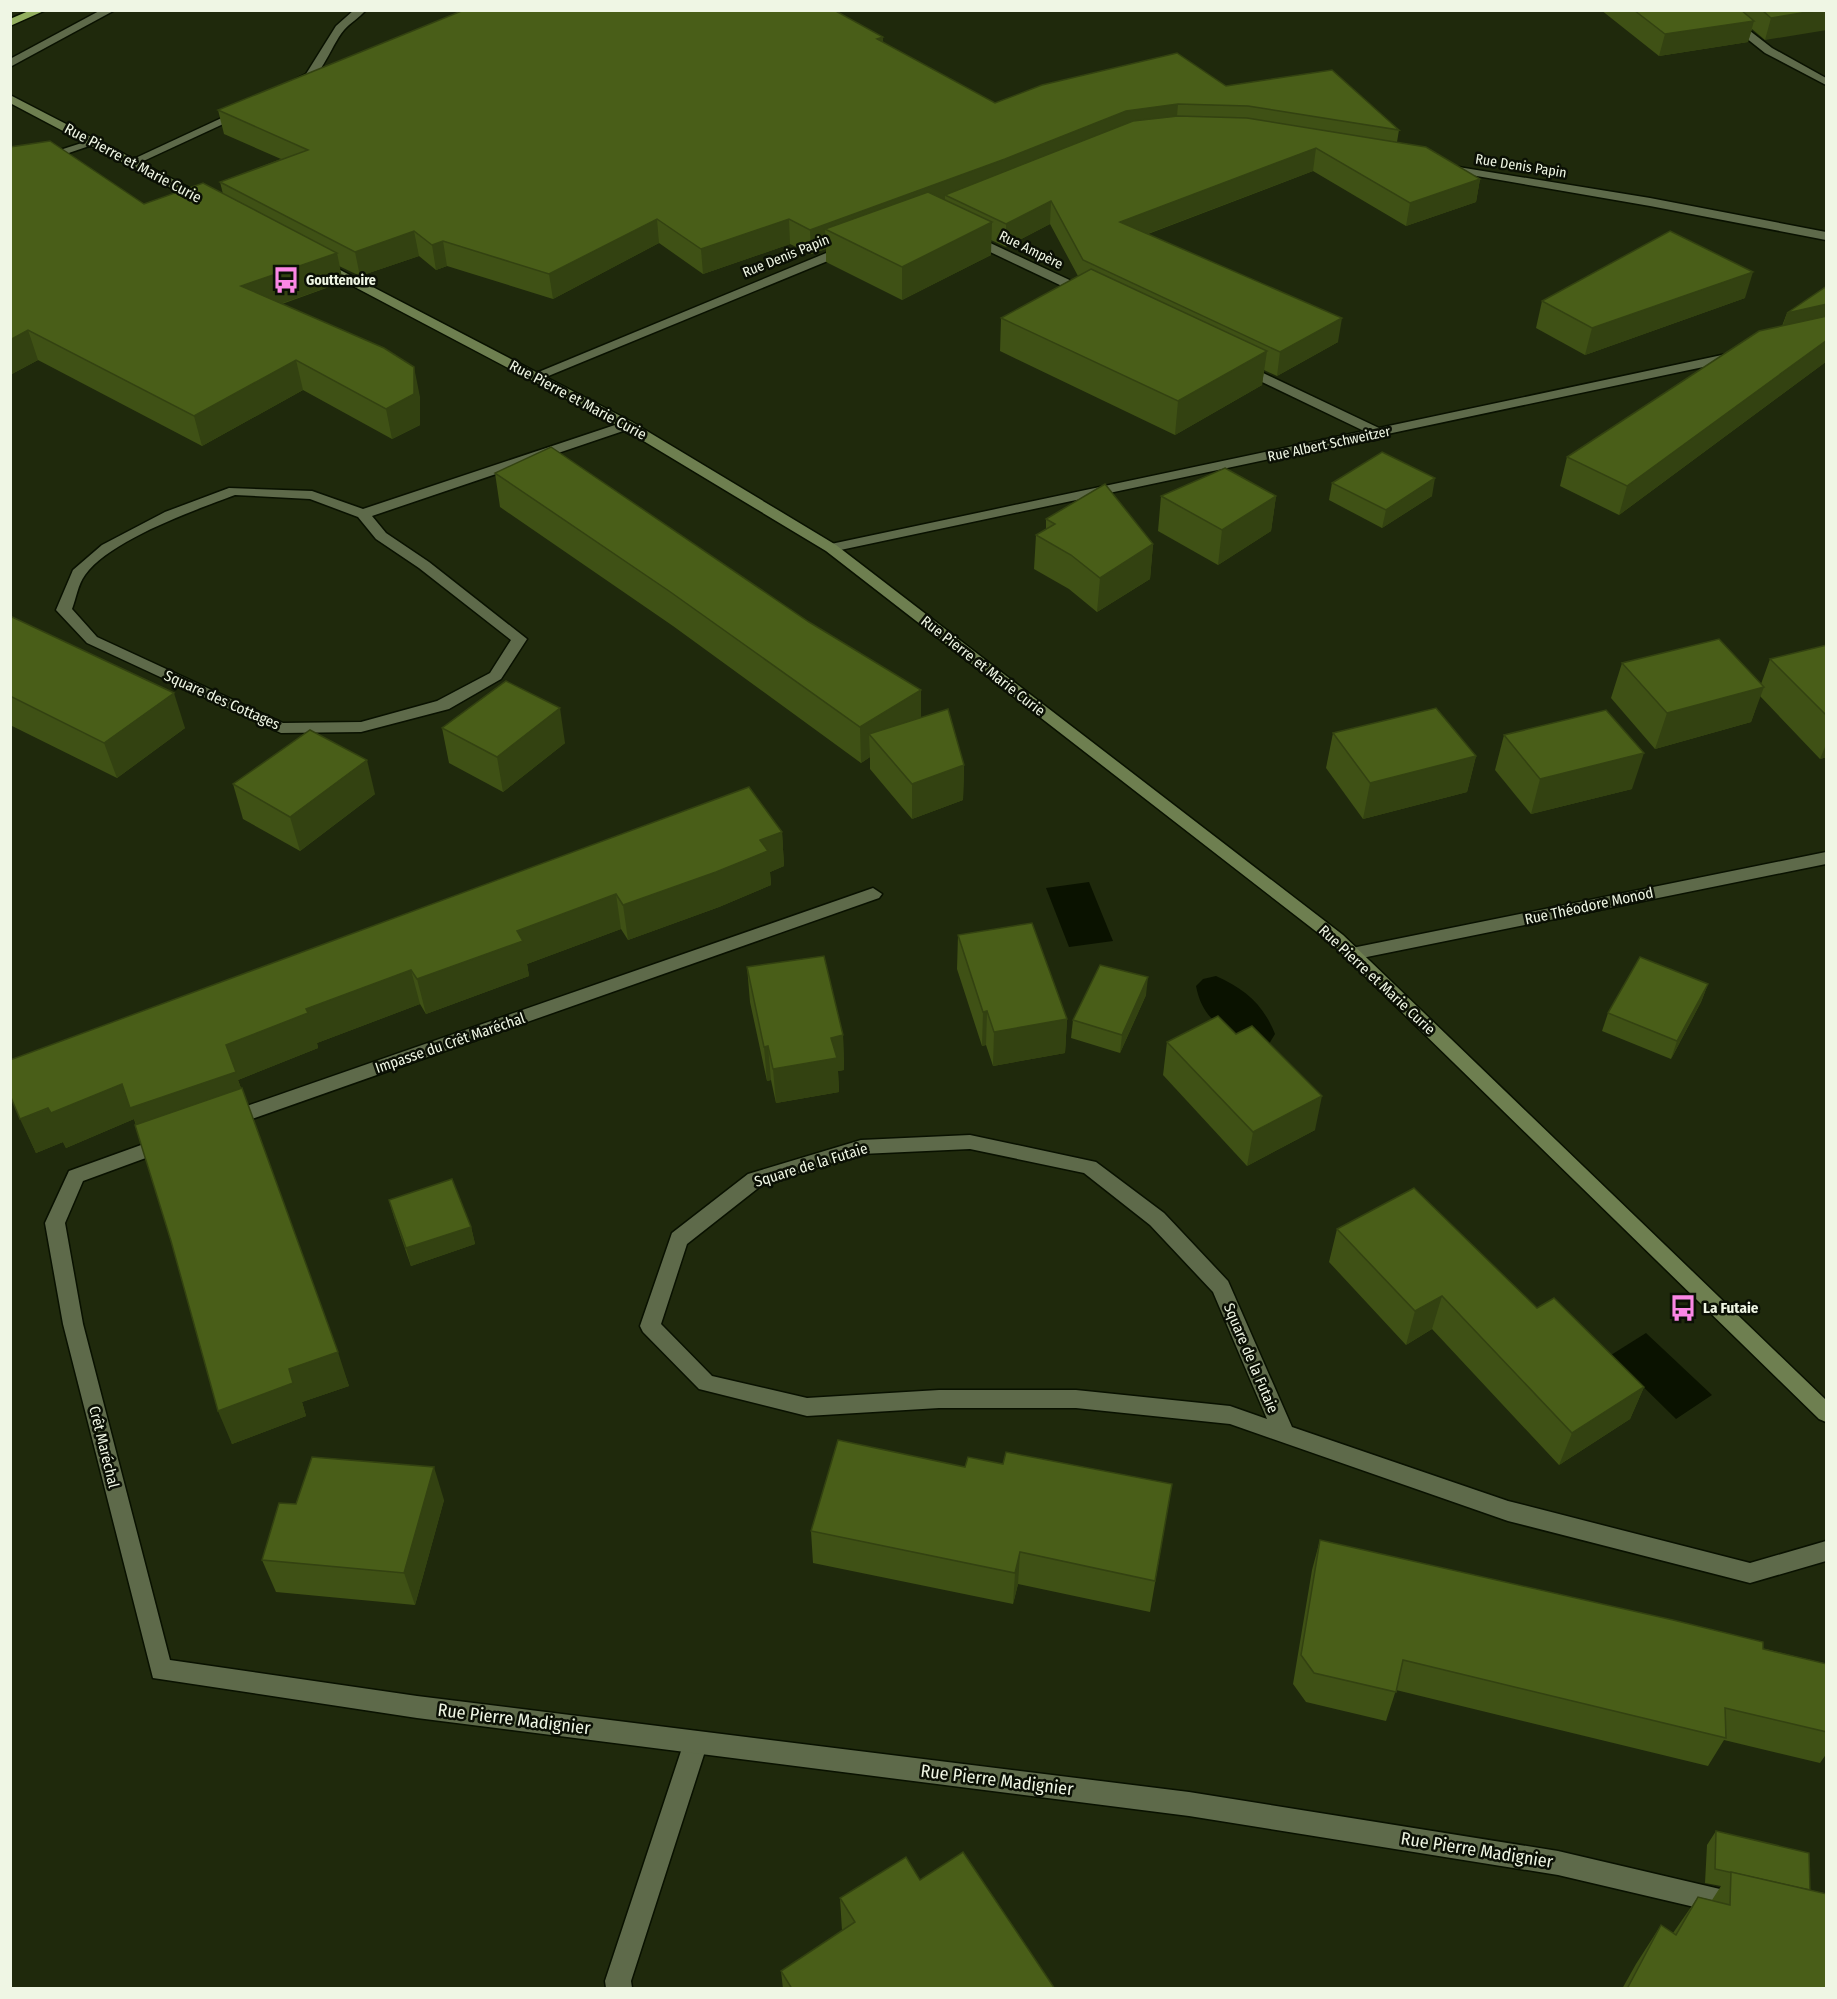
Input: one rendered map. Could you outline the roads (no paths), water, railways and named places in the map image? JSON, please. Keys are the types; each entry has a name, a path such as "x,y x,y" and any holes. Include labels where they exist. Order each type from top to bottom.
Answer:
{"highway":[{"path":"10,23 40,10"}],"main road":[{"name":"Rue Pierre et Marie Curie","path":"10,98 215,207"},
{"name":"Rue Pierre et Marie Curie","path":"310,258 627,425 831,548 1337,939 1827,1413"}],"street":[{"path":"10,64 111,10"},
{"path":"280,92 310,76 340,28 361,10"},
{"path":"1716,10 1741,33 1776,56 1827,82"},
{"path":"133,162 249,107"},
{"path":"10,170 92,142"},
{"name":"Rue Denis Papin","path":"1438,167 1650,202 1827,236"},
{"name":"Rue Ampère","path":"961,233 1101,300"},
{"name":"Rue Denis Papin","path":"536,376 811,261 865,242"},
{"name":"Rue Albert Schweitzer","path":"831,548 1380,434 1746,354"},
{"path":"1230,362 1380,434"},
{"path":"363,514 627,425"},
{"name":"Square des Cottages","path":"234,491 312,495 363,514 381,536 424,565 519,639 496,676 443,705 361,727 280,729 92,640 64,610 78,573 107,548 170,515 234,491"},
{"name":"Rue Théodore Monod","path":"1352,954 1827,858"},
{"name":"Impasse du Crêt Maréchal","path":"211,1127 873,894"},
{"name":"Crêt Maréchal","path":"161,1670 73,1324 55,1223 76,1176 188,1135"},
{"name":"Square de la Futaie","path":"1284,1434 1221,1287 1157,1219 1089,1167 970,1142 861,1147 755,1179 678,1239 650,1326 706,1383 807,1407 939,1399 1076,1399 1230,1415 1284,1434 1508,1511 1750,1573 1827,1551"},
{"name":"Rue Pierre Madignier","path":"161,1670 417,1707 1212,1807 1558,1863 1756,1910"},
{"path":"619,1989 618,1981 696,1742"}],"place":[{"name":"Gouttenoire","path":"286,280"},
{"name":"La Futaie","path":"1683,1308"}]}
